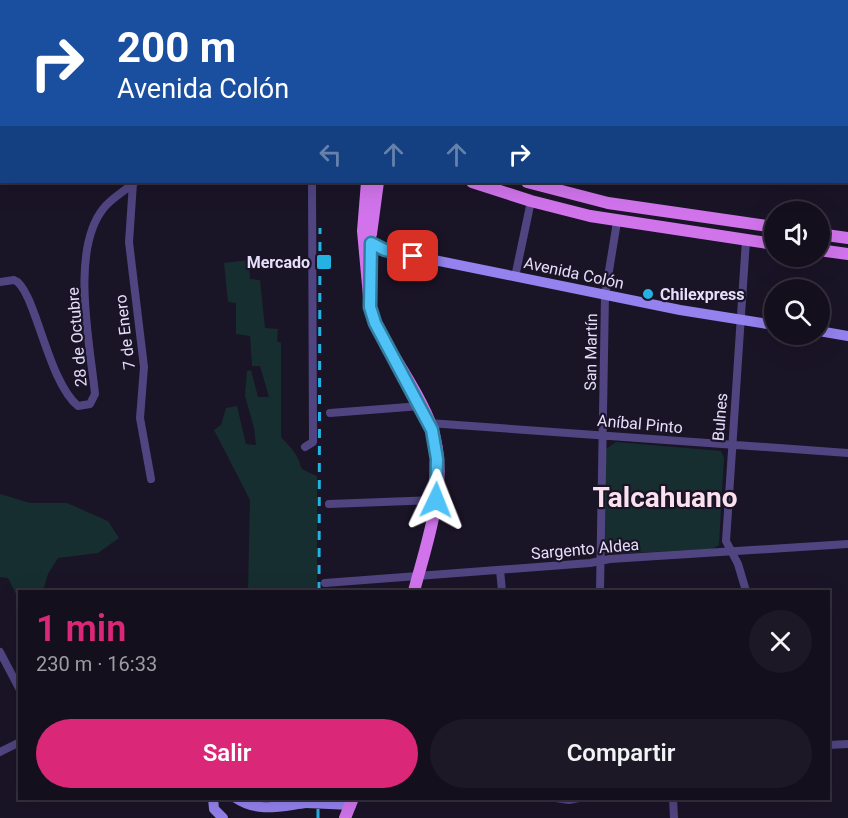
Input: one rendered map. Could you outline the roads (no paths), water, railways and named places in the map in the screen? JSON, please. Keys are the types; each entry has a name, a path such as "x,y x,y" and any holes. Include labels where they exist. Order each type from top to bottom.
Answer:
{"main road":[{"path":"367,183 370,307 375,323 429,423 436,448 436,500 414,590"},
{"path":"367,239 378,183"},
{"path":"475,183 531,201 617,222 764,243"},
{"path":"531,183 588,199 764,226"},
{"path":"617,222 633,206"},
{"path":"739,222 746,240"},
{"path":"830,236 848,238"},
{"name":"Avenida Colón","path":"367,239 385,250 605,295 764,324"},
{"path":"830,252 848,254"},
{"path":"830,333 848,336"},
{"path":"213,800 214,809 224,818"},
{"path":"239,800 247,806 258,808 352,801"},
{"path":"345,818 352,801"}],"street":[{"name":"28 de Octubre","path":"0,282 14,280 24,286 45,349 70,399 78,406 90,404 95,394 85,275 90,237 104,208 133,183"},
{"name":"7 de Enero","path":"134,183 129,242 144,367 140,418 151,478"},
{"path":"305,447 313,442 312,183"},
{"path":"515,277 531,201"},
{"name":"San Martín","path":"600,590 605,295 617,222"},
{"name":"Bulnes","path":"746,240 726,541 730,553 738,564 746,590"},
{"path":"330,413 421,406"},
{"name":"Aníbal Pinto","path":"429,423 848,453"},
{"path":"329,504 436,500"},
{"name":"Sargento Aldea","path":"325,583 848,544"},
{"path":"500,570 502,590"},
{"path":"0,652 18,686"},
{"path":"0,752 18,743"},
{"path":"830,745 848,744"},
{"path":"673,800 674,818"}],"railway":[{"path":"319,590 320,228"},
{"path":"318,800 318,818"}],"place":[{"name":"Mercado","path":"324,262"},
{"name":"Chilexpress","path":"648,294"}],"district":[{"name":"Talcahuano","path":"665,497"}]}
